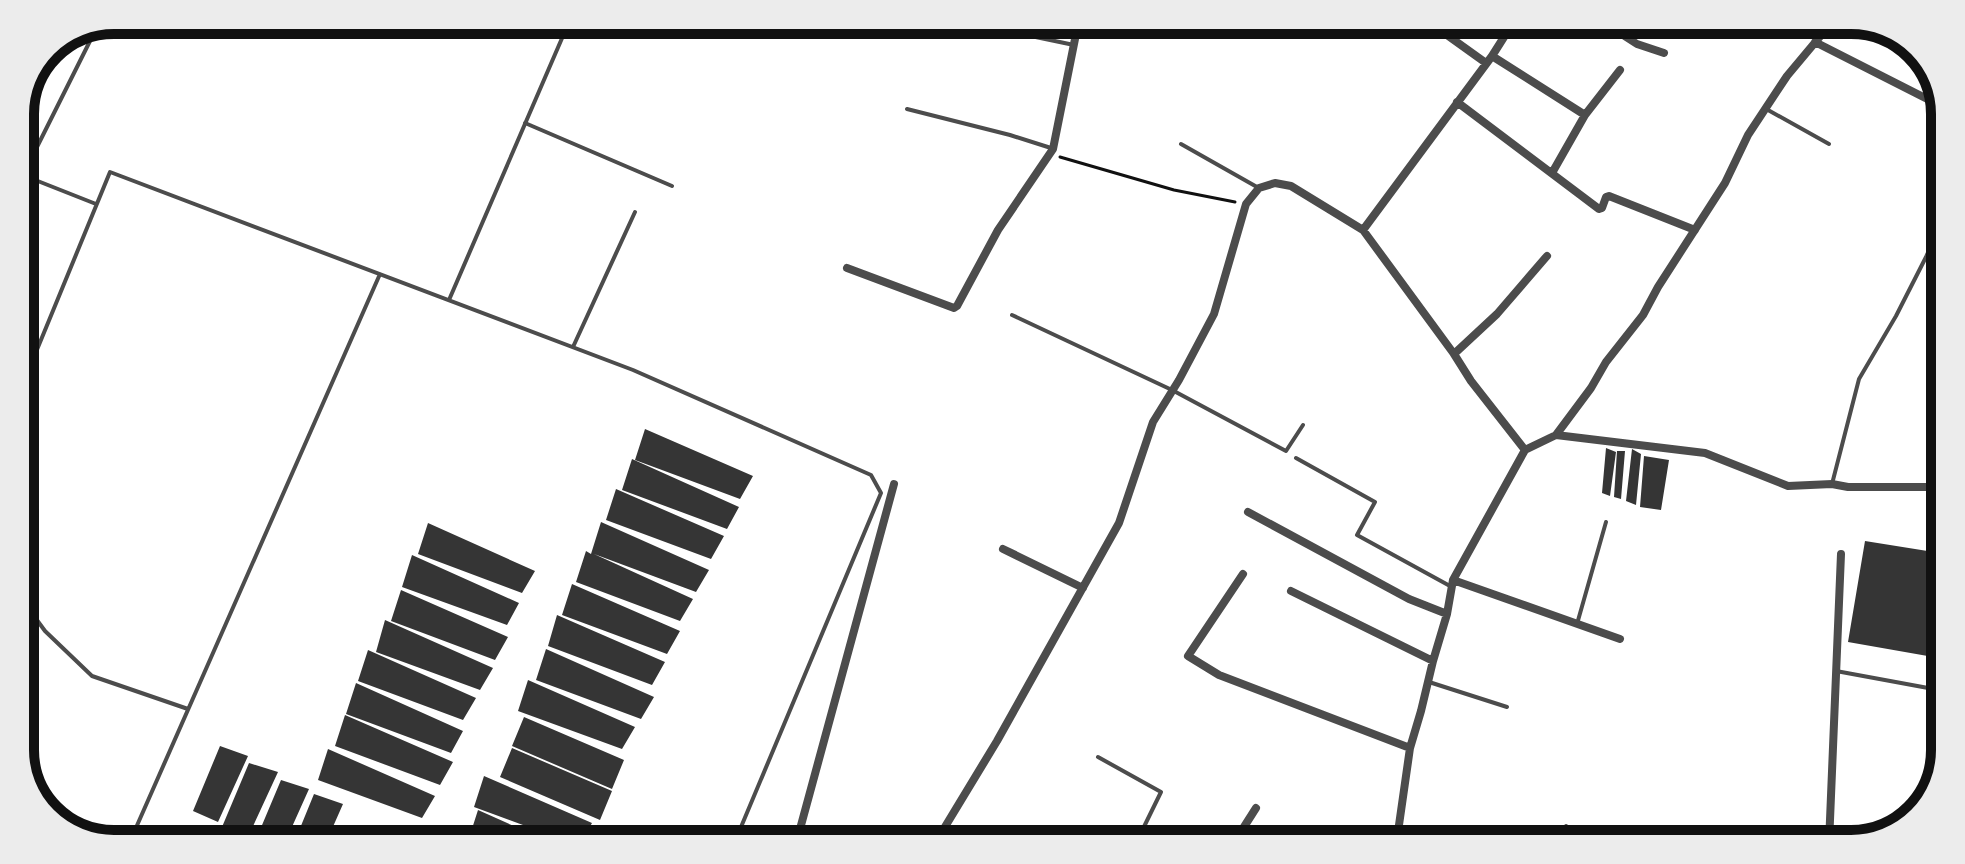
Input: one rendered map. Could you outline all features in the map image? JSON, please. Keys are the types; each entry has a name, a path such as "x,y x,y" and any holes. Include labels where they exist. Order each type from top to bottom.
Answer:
{"street":[{"path":"847,268 954,308 957,306 998,230 1052,151 1076,34"},
{"path":"1448,34 1585,115"},
{"path":"1363,230 1506,34"},
{"path":"1621,34 1637,44 1664,53"},
{"path":"1398,830 1410,748 1447,614 1452,584 1525,450 1556,435 1591,388 1606,362 1643,315 1725,183 1765,108 1822,34"},
{"path":"1815,42 1929,100"},
{"path":"1552,173 1585,115 1620,70"},
{"path":"1457,102 1599,209 1609,196 1695,230"},
{"path":"943,830 997,741 1119,523 1153,422 1214,314 1246,204 1259,188 1275,183 1291,186 1363,230 1471,381 1525,450"},
{"path":"1454,354 1497,314 1547,256"},
{"path":"1556,435 1705,453 1788,486 1832,484 1848,487 1931,488"},
{"path":"800,830 894,484"},
{"path":"1248,512 1409,599 1447,614"},
{"path":"1003,549 1083,588"},
{"path":"1830,830 1841,554"},
{"path":"1243,574 1188,656 1219,675 1410,748"},
{"path":"1452,584 1620,639"},
{"path":"1291,591 1433,661"},
{"path":"1242,830 1256,808"}],"lane":[{"path":"449,300 564,34"},
{"path":"962,34 977,37 985,34"},
{"path":"1021,34 1074,45"},
{"path":"34,150 92,38"},
{"path":"1765,108 1829,144"},
{"path":"907,109 1010,135 1052,151"},
{"path":"525,123 672,186"},
{"path":"1181,144 1259,188"},
{"path":"34,357 110,172 633,370 871,475 881,493 740,830"},
{"path":"34,179 96,204"},
{"path":"573,347 635,212"},
{"path":"1832,484 1859,379 1896,316 1931,246"},
{"path":"135,830 380,274"},
{"path":"1012,315 1172,390 1286,451 1303,425"},
{"path":"1296,458 1375,502 1357,535 1452,584"},
{"path":"1577,624 1606,522"},
{"path":"34,616 45,631 92,676 189,709"},
{"path":"1836,671 1931,689"},
{"path":"1428,682 1507,707"},
{"path":"1098,757 1161,792 1142,830"},
{"path":"1565,830 1566,826"}],"path":[{"path":"1052,151 1174,190 1246,204"}],"building":[{"path":"645,429 753,476 740,499 635,460"},
{"path":"1606,448 1616,452 1610,496 1602,493"},
{"path":"1632,449 1641,454 1636,505 1626,501"},
{"path":"1617,451 1625,451 1621,499 1614,497"},
{"path":"1644,456 1669,460 1661,510 1640,507"},
{"path":"632,459 739,507 727,529 622,490"},
{"path":"616,489 724,536 711,559 606,520"},
{"path":"601,522 709,570 696,592 594,554 693,599 680,621 576,582 586,551 591,554"},
{"path":"428,523 535,571 522,593 418,554"},
{"path":"1865,541 1931,552 1931,657 1848,642"},
{"path":"412,555 519,603 507,625 402,587"},
{"path":"572,584 680,631 667,654 562,615"},
{"path":"401,590 508,637 495,660 391,621"},
{"path":"557,615 665,662 652,685 548,646"},
{"path":"385,620 493,668 480,690 376,652"},
{"path":"546,649 654,697 641,719 536,680"},
{"path":"368,650 476,698 463,720 358,681"},
{"path":"528,680 635,727 622,749 518,711"},
{"path":"356,683 463,731 451,753 346,714"},
{"path":"345,715 453,762 440,785 335,746"},
{"path":"524,717 624,760 612,789 512,746"},
{"path":"220,746 248,756 218,822 193,811"},
{"path":"512,748 612,791 600,820 500,777"},
{"path":"328,749 435,796 422,818 318,780"},
{"path":"249,763 278,772 251,830 222,827"},
{"path":"484,776 592,823 588,830 537,830 474,807"},
{"path":"281,780 309,789 291,830 260,830"},
{"path":"314,794 343,804 332,830 299,830"},
{"path":"478,810 523,830 472,830"}]}
